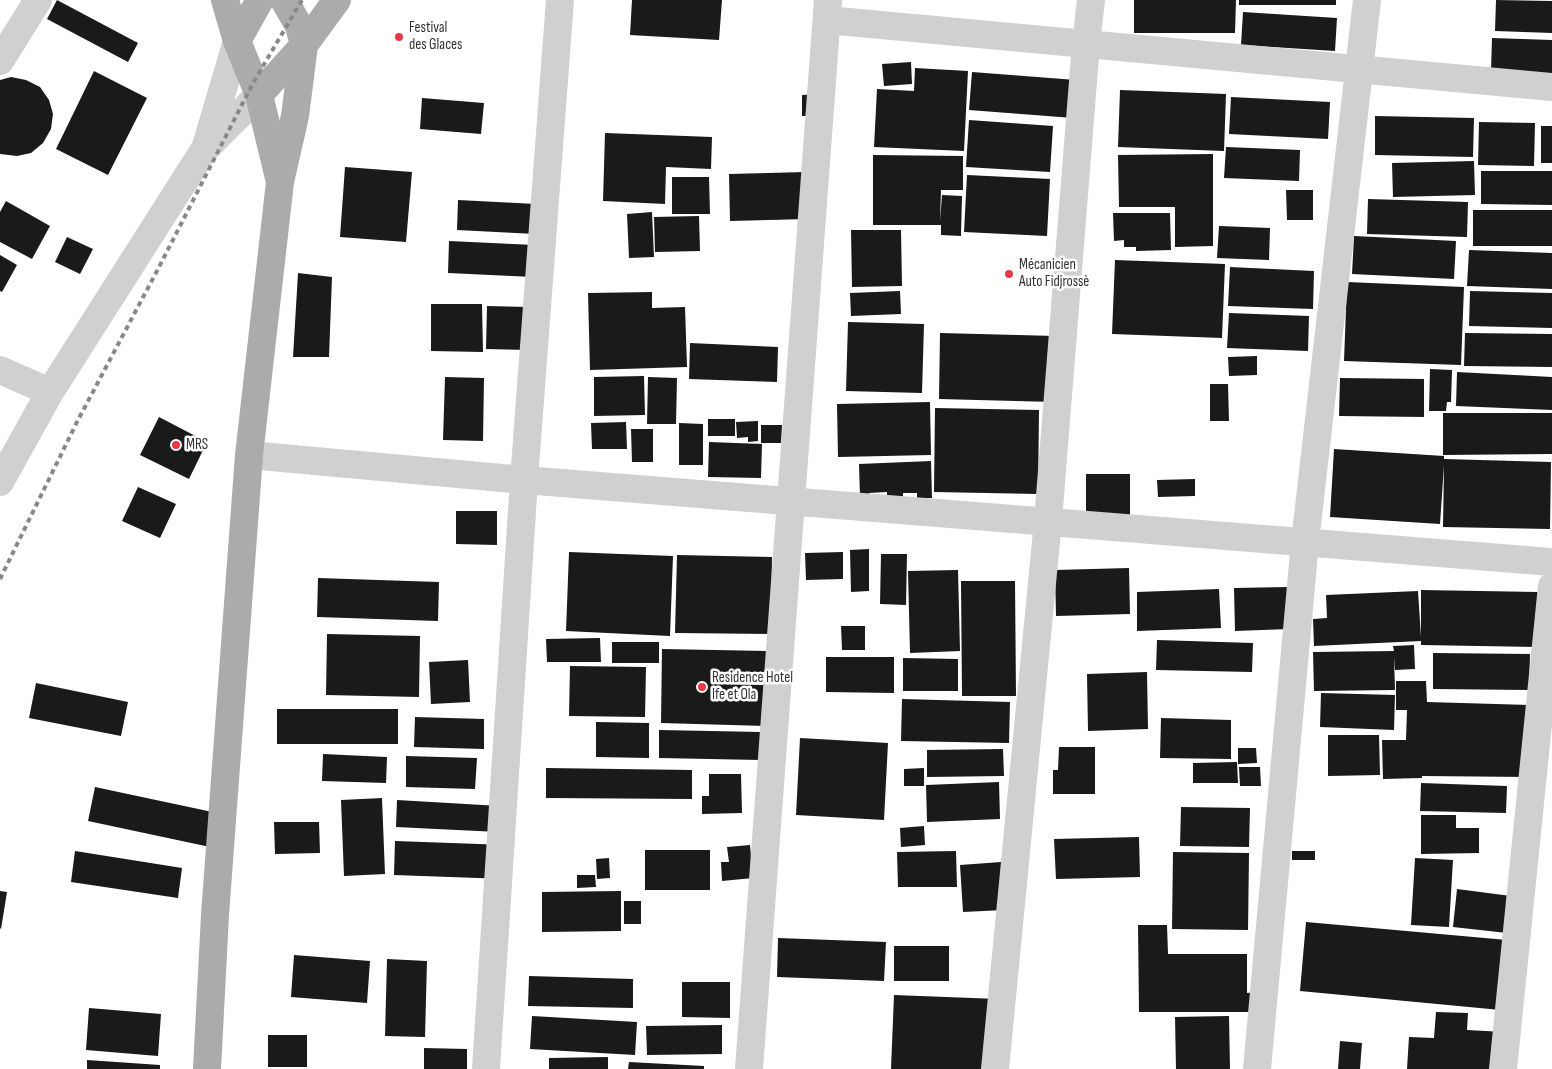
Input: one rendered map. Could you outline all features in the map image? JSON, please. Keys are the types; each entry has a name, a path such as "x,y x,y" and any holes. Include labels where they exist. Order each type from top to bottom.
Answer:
{"main road":[{"path":"225,0 237,41 259,95 280,182"},
{"path":"237,41 260,0"},
{"path":"207,1069 216,905 249,456 280,182 295,116 304,45 299,26 284,0"},
{"path":"259,95 304,45 337,0"}],"street":[{"path":"0,61 38,0"},
{"path":"486,1069 524,480 560,0"},
{"path":"996,1069 1048,521 1091,0"},
{"path":"1258,1069 1305,542 1368,0"},
{"path":"749,1069 828,10 1086,44 1552,87"},
{"path":"204,150 237,41"},
{"path":"0,482 50,392 204,150 259,95"},
{"path":"0,370 50,392"},
{"path":"249,456 524,480 1552,562"},
{"path":"1503,1069 1552,586"}],"building":[{"path":"57,0 138,43 128,62 47,19"},
{"path":"632,0 722,0 719,40 630,35"},
{"path":"1134,0 1236,0 1235,33 1134,33"},
{"path":"1239,0 1336,0 1336,5 1239,5"},
{"path":"1496,0 1552,1 1552,33 1495,31"},
{"path":"1243,12 1337,18 1335,51 1241,45"},
{"path":"1492,38 1552,40 1552,74 1491,72"},
{"path":"911,62 912,84 884,86 882,64"},
{"path":"915,68 968,71 964,151 874,147 877,89 914,91"},
{"path":"94,71 147,98 108,175 56,149"},
{"path":"972,72 1076,80 1073,118 969,110"},
{"path":"11,77 26,80 40,87 49,100 53,114 51,129 43,143 31,153 17,156 0,154 0,80"},
{"path":"1120,90 1226,94 1224,151 1118,147"},
{"path":"819,94 820,116 802,116 802,95"},
{"path":"1231,97 1330,102 1328,139 1229,134"},
{"path":"422,98 484,103 481,134 420,129"},
{"path":"1375,116 1474,118 1473,157 1375,155"},
{"path":"969,120 1053,126 1050,172 966,167"},
{"path":"1479,122 1535,123 1534,166 1478,165"},
{"path":"1541,126 1552,126 1552,163 1541,163"},
{"path":"605,133 712,137 711,169 666,167 665,204 603,201"},
{"path":"1226,147 1300,150 1299,181 1224,178"},
{"path":"1213,154 1213,246 1175,247 1175,207 1119,207 1118,155"},
{"path":"873,155 963,156 963,190 941,190 940,221 942,195 962,196 961,236 941,235 941,225 873,225"},
{"path":"1474,161 1475,195 1393,197 1392,163"},
{"path":"345,167 412,172 406,242 340,237"},
{"path":"1481,171 1552,171 1552,205 1481,204"},
{"path":"806,172 808,219 730,221 729,174"},
{"path":"967,175 1050,179 1047,236 964,232"},
{"path":"672,177 709,177 710,214 672,214"},
{"path":"1286,190 1313,190 1313,220 1287,220"},
{"path":"1368,199 1468,202 1467,237 1367,234"},
{"path":"458,200 536,204 535,234 457,230"},
{"path":"6,201 50,226 32,259 0,242 0,212"},
{"path":"1473,210 1552,210 1552,246 1473,246"},
{"path":"652,212 654,257 629,258 627,214"},
{"path":"1113,213 1170,213 1171,250 1136,251 1136,247 1124,247 1124,240 1114,241"},
{"path":"699,216 700,251 655,252 654,217"},
{"path":"1219,226 1270,228 1269,260 1217,258"},
{"path":"851,230 901,230 902,286 852,287"},
{"path":"1354,236 1456,241 1454,279 1352,274"},
{"path":"67,237 93,249 80,274 55,262"},
{"path":"449,241 534,245 533,277 448,273"},
{"path":"1469,250 1552,253 1552,289 1467,286"},
{"path":"0,255 17,265 2,292 0,291"},
{"path":"1115,260 1225,264 1222,338 1112,334"},
{"path":"1230,267 1314,271 1313,309 1228,306"},
{"path":"298,273 332,277 329,357 293,357"},
{"path":"1347,282 1464,287 1461,365 1344,361"},
{"path":"900,291 901,314 851,316 850,293"},
{"path":"1470,291 1552,293 1552,328 1469,326"},
{"path":"652,292 652,308 685,307 687,367 590,370 588,293"},
{"path":"431,304 482,304 483,352 431,351"},
{"path":"487,306 528,307 528,350 486,349"},
{"path":"1229,313 1309,316 1308,351 1227,348"},
{"path":"848,322 924,324 922,393 846,391"},
{"path":"940,333 1056,336 1054,402 939,399"},
{"path":"1465,333 1552,334 1552,367 1464,366"},
{"path":"690,343 778,347 777,382 689,379"},
{"path":"1257,356 1257,375 1229,376 1228,357"},
{"path":"1430,369 1452,370 1451,402 1447,402 1446,411 1429,411"},
{"path":"1457,372 1552,377 1552,410 1456,406"},
{"path":"644,376 645,415 594,416 594,377"},
{"path":"445,377 484,378 483,441 443,440"},
{"path":"648,377 677,378 676,424 647,424"},
{"path":"1340,378 1424,379 1424,417 1339,416"},
{"path":"1210,384 1228,384 1229,421 1210,421"},
{"path":"930,402 931,455 838,457 837,404"},
{"path":"935,408 1039,410 1038,494 934,492"},
{"path":"1443,413 1552,413 1552,454 1443,455"},
{"path":"159,417 207,442 189,479 140,455"},
{"path":"708,419 735,419 735,436 708,436"},
{"path":"758,421 758,441 748,442 748,437 737,438 736,422"},
{"path":"626,422 627,449 592,449 591,423"},
{"path":"679,423 703,424 703,465 679,465"},
{"path":"761,425 782,425 781,443 761,443"},
{"path":"631,429 653,429 653,462 632,462"},
{"path":"709,442 762,444 761,478 708,477"},
{"path":"1334,449 1444,456 1444,459 1551,462 1550,529 1443,527 1444,465 1440,524 1330,517"},
{"path":"931,461 932,498 917,498 917,493 903,493 903,504 887,504 887,492 869,493 869,496 860,497 859,464"},
{"path":"1086,474 1130,474 1130,515 1086,515"},
{"path":"1195,479 1195,496 1158,497 1157,480"},
{"path":"138,487 176,504 160,538 122,521"},
{"path":"456,511 497,511 497,545 456,544"},
{"path":"869,549 869,591 851,592 850,550"},
{"path":"569,552 673,556 670,636 566,631"},
{"path":"843,552 843,579 806,580 805,553"},
{"path":"881,554 907,554 906,605 880,604"},
{"path":"677,555 772,557 771,634 675,633"},
{"path":"1129,568 1130,614 1056,616 1055,570"},
{"path":"958,570 960,651 910,653 908,571"},
{"path":"318,578 439,582 438,621 317,617"},
{"path":"961,581 1015,581 1016,696 962,696"},
{"path":"1288,587 1289,629 1235,631 1234,588"},
{"path":"1219,589 1221,628 1137,631 1137,592"},
{"path":"1421,590 1538,592 1537,647 1421,645 1421,641 1314,646 1313,619 1327,618 1326,595 1418,591 1421,637"},
{"path":"841,626 865,626 865,650 842,650"},
{"path":"327,634 420,636 419,697 326,695"},
{"path":"600,638 601,662 547,662 546,639"},
{"path":"1157,640 1253,643 1252,672 1156,670"},
{"path":"612,642 659,642 659,663 612,663"},
{"path":"1414,645 1415,669 1395,670 1394,657 1395,690 1314,691 1313,652 1394,651 1393,646"},
{"path":"662,649 767,651 767,672 711,672 711,684 767,685 766,726 661,723"},
{"path":"1433,653 1530,654 1529,690 1433,689"},
{"path":"826,657 894,657 894,693 826,692"},
{"path":"903,658 958,659 958,691 903,691"},
{"path":"468,660 470,702 431,704 429,662"},
{"path":"570,666 646,667 645,717 569,716"},
{"path":"1147,672 1148,729 1088,731 1087,674"},
{"path":"1396,681 1426,681 1427,702 1530,705 1529,777 1422,776 1422,778 1383,779 1382,740 1406,740 1407,710 1396,710"},
{"path":"36,683 128,702 121,736 29,718"},
{"path":"1321,693 1395,695 1394,730 1320,727"},
{"path":"902,699 1010,702 1009,743 901,741"},
{"path":"277,709 398,709 398,744 277,744"},
{"path":"415,717 484,719 484,749 414,747"},
{"path":"1161,718 1231,720 1231,759 1160,758"},
{"path":"596,722 649,723 649,758 596,757"},
{"path":"659,730 761,732 760,760 659,758"},
{"path":"1328,735 1379,735 1380,775 1328,776"},
{"path":"800,738 888,743 884,820 796,815"},
{"path":"1059,747 1095,747 1095,794 1053,794 1053,770 1058,770"},
{"path":"1238,748 1256,748 1257,763 1238,764"},
{"path":"1003,749 1004,776 927,777 927,750"},
{"path":"323,754 387,757 386,783 322,781"},
{"path":"406,756 477,758 475,789 406,787"},
{"path":"1237,762 1238,783 1193,783 1193,763"},
{"path":"1239,767 1260,767 1261,786 1240,786"},
{"path":"546,768 692,770 692,799 546,798"},
{"path":"924,768 924,786 904,786 904,769"},
{"path":"709,774 741,774 742,813 702,814 702,796 709,796"},
{"path":"999,782 1000,819 927,822 926,785"},
{"path":"1421,783 1507,786 1506,813 1420,811"},
{"path":"95,787 217,813 210,847 88,821"},
{"path":"382,798 385,874 344,876 341,800"},
{"path":"397,800 500,806 498,832 396,827"},
{"path":"1181,807 1250,808 1249,847 1180,846"},
{"path":"1421,815 1456,815 1456,828 1479,828 1479,853 1421,854"},
{"path":"274,822 319,822 320,853 275,854"},
{"path":"924,826 925,845 901,847 900,828"},
{"path":"1139,837 1140,877 1056,879 1054,839"},
{"path":"395,841 507,845 506,879 394,875"},
{"path":"750,845 753,878 722,881 721,862 729,862 727,847"},
{"path":"645,850 710,850 710,890 645,890"},
{"path":"75,851 182,868 178,898 71,882"},
{"path":"956,851 957,887 898,887 897,852"},
{"path":"1292,851 1315,851 1315,860 1292,860"},
{"path":"1173,852 1249,853 1248,930 1172,929"},
{"path":"609,858 610,878 597,879 596,859"},
{"path":"1415,858 1453,860 1449,927 1411,925"},
{"path":"1001,862 1004,910 963,912 960,865"},
{"path":"577,875 595,875 596,887 577,888"},
{"path":"1457,889 1511,896 1507,933 1453,927"},
{"path":"0,891 7,892 1,929 0,928"},
{"path":"621,891 621,931 542,932 542,892"},
{"path":"624,901 641,901 641,924 624,924"},
{"path":"1306,922 1518,941 1511,1011 1300,991"},
{"path":"1138,925 1167,925 1168,954 1247,954 1247,993 1257,992 1258,1012 1139,1012"},
{"path":"778,938 886,942 884,981 777,977"},
{"path":"894,946 949,946 949,981 894,981"},
{"path":"294,955 370,961 367,1003 291,997"},
{"path":"387,959 427,961 425,1037 385,1036"},
{"path":"529,976 633,979 633,1008 528,1006"},
{"path":"682,982 730,982 730,1018 682,1017"},
{"path":"894,995 998,999 995,1069 891,1069"},
{"path":"89,1008 161,1014 158,1056 86,1050"},
{"path":"1436,1012 1468,1013 1467,1030 1504,1032 1502,1069 1407,1069 1409,1037 1434,1038"},
{"path":"532,1016 637,1022 635,1055 530,1049"},
{"path":"1229,1016 1230,1069 1176,1069 1175,1017"},
{"path":"722,1025 722,1054 647,1055 646,1026"},
{"path":"268,1035 307,1035 307,1067 268,1067"},
{"path":"1340,1041 1362,1043 1360,1069 1338,1069"},
{"path":"424,1048 467,1049 467,1069 424,1069"},
{"path":"608,1057 608,1069 549,1069 549,1058"},
{"path":"87,1060 160,1065 160,1069 87,1069"},
{"path":"629,1062 704,1066 704,1069 628,1069"}],"railway":[{"path":"0,579 78,420 253,83 302,0"}],"place":[{"name":"Festival des Glaces","path":"399,37"},
{"name":"Mécanicien Auto Fidjrossè","path":"1009,274"},
{"name":"MRS","path":"176,445"},
{"name":"Residence Hotel Ife et Ola","path":"702,687"}]}
